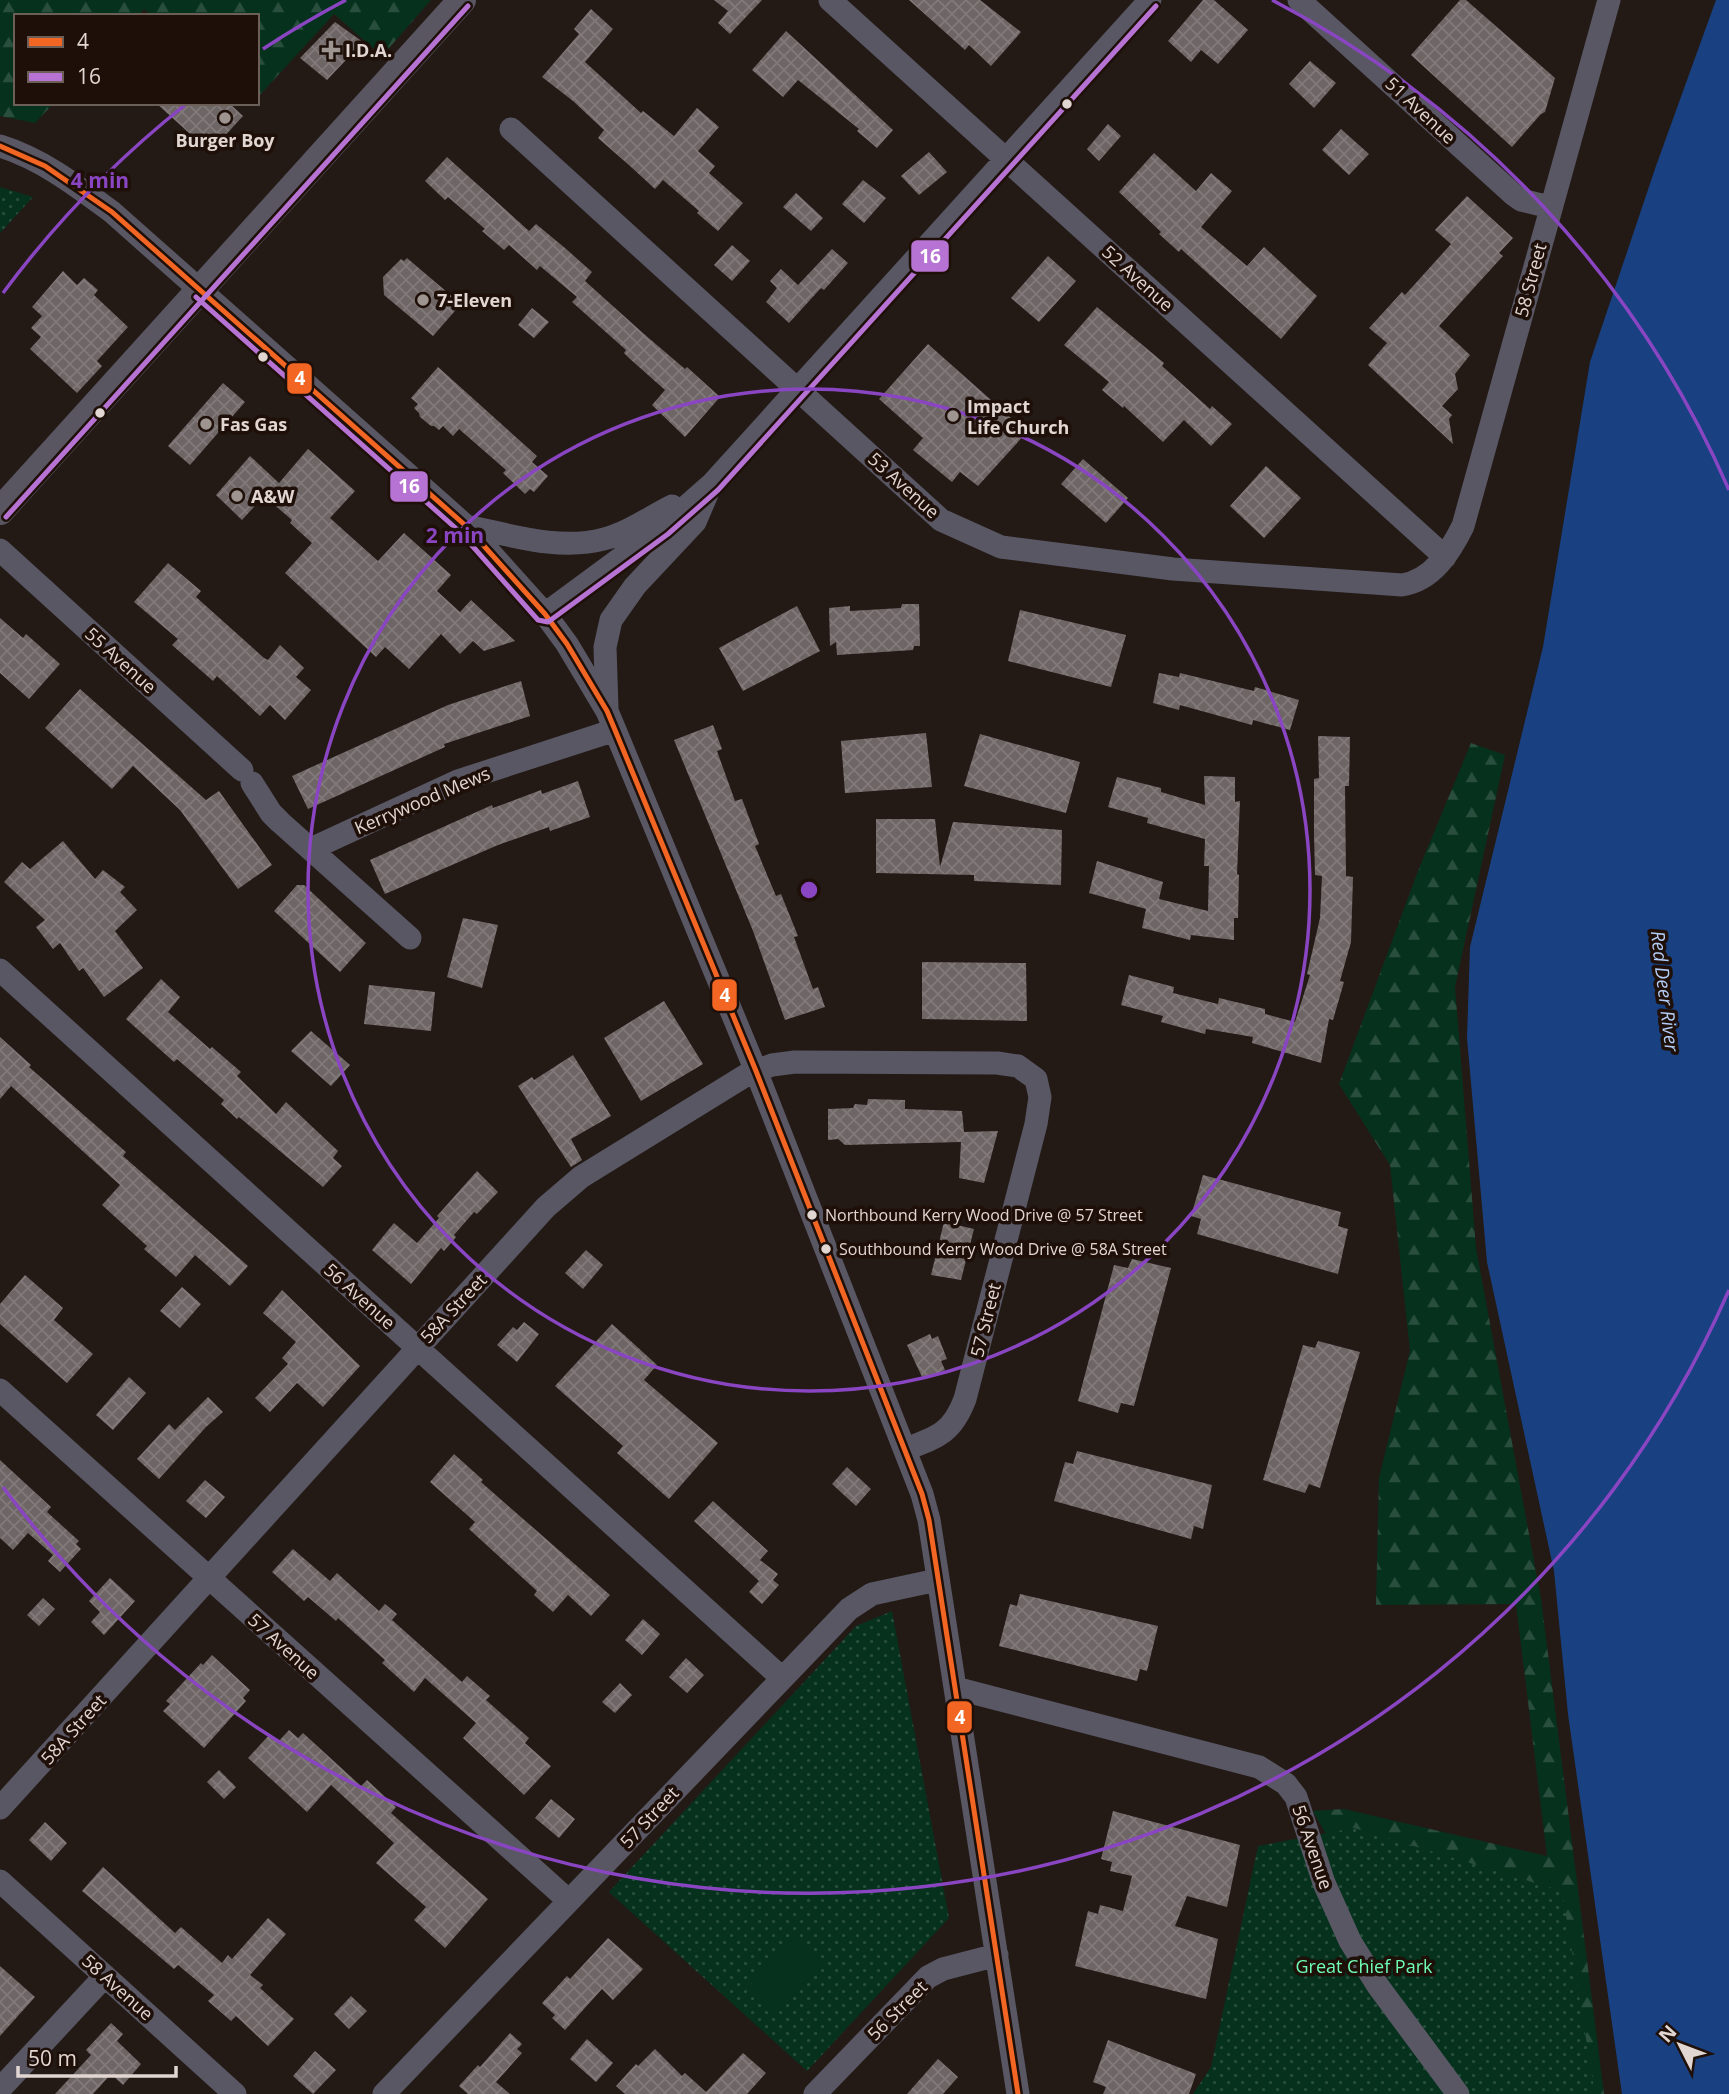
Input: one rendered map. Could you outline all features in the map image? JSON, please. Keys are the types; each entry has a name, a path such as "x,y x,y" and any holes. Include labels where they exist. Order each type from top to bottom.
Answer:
{"main road":[{"path":"0,511 462,0"}],"street":[{"name":"52 Avenue","path":"830,0 1445,557"},
{"path":"545,614 671,521 712,484 1150,0"},
{"name":"51 Avenue","path":"1299,0 1514,195 1521,200 1550,207"},
{"name":"58 Street","path":"1445,557 1454,544 1470,505 1609,0"},
{"name":"53 Avenue","path":"510,129 941,520 1001,547 1173,569 1390,585 1412,583 1434,569 1445,557"},
{"path":"0,146 17,151 42,164 83,190 202,290 466,526 545,614 566,644 611,721 756,1071 906,1449 926,1507 1018,2094"},
{"path":"466,526 561,544 579,544 622,533 712,484"},
{"path":"611,721 605,647 611,620 635,586 695,522 712,484"},
{"name":"55 Avenue","path":"0,550 247,776 271,813 311,849"},
{"name":"Kerrywood Mews","path":"311,849 458,781 611,721"},
{"path":"311,849 410,938"},
{"name":"56 Avenue","path":"0,970 782,1678"},
{"name":"58A Street","path":"0,1808 561,1192 734,1082 756,1071 795,1062 1009,1063 1036,1079"},
{"name":"57 Street","path":"906,1449 937,1437 948,1429 965,1399 1036,1124 1040,1097 1036,1079"},
{"name":"57 Avenue","path":"0,1390 569,1901"},
{"name":"57 Street","path":"384,2094 849,1609 865,1597 937,1580"},
{"name":"56 Avenue","path":"955,1688 1259,1767 1286,1784 1296,1797 1324,1883 1350,1941 1378,1986 1458,2094"},
{"name":"58 Avenue","path":"0,1881 235,2094"},
{"name":"56 Street","path":"815,2094 928,1977 943,1969 997,1955"},
{"path":"0,2089 105,1976"}],"green space":[{"path":"0,0 431,0 382,56 334,14 259,96 259,14 150,14 144,9 140,14 14,14 14,105 52,105 35,123 0,116"},
{"path":"0,187 33,197 0,233"},
{"path":"1471,743 1505,755 1455,987 1476,1248 1541,1599 1604,2094 1477,2094 1409,1984 1313,1811 1344,1809 1547,1856 1516,1604 1376,1605 1379,1478 1410,1351 1390,1165 1339,1084 1418,871"},
{"path":"892,1611 949,1918 807,2071 609,1892 856,1626"},
{"name":"Great Chief Park","path":"1354,1828 1562,1891 1595,2094 1193,2094 1211,2067 1258,1846"},
{"path":"794,1937 824,1965 774,2017 746,1990"}],"water":[{"name":"Red Deer River","path":"1716,0 1729,0 1729,2094 1622,2094 1568,1714 1554,1571 1487,1262 1467,1038 1470,947 1543,647 1590,362"}],"building":[{"path":"714,0 762,0 730,34 718,23 728,11"},
{"path":"909,0 980,0 1021,32 991,66 969,45 965,50"},
{"path":"1203,0 1214,0 1248,30 1218,64 1201,50 1191,62 1168,41"},
{"path":"1460,0 1466,0 1555,78 1545,112 1512,147 1411,55"},
{"path":"591,9 613,29 585,62 641,113 643,111 674,136 697,108 719,127 698,151 715,166 709,173 743,203 718,231 663,180 655,189 598,138 604,130 542,77 579,34 574,29"},
{"name":"I.D.A.","path":"335,22 363,42 327,80 300,58"},
{"path":"786,31 893,130 877,148 857,131 859,129 798,80 783,97 752,70"},
{"path":"1310,61 1336,83 1314,108 1289,84"},
{"path":"158,105 231,105 243,116 210,152"},
{"path":"1108,124 1121,136 1099,161 1087,149"},
{"path":"1341,129 1369,154 1349,175 1322,150"},
{"path":"929,152 947,172 919,195 901,176"},
{"path":"1154,153 1196,191 1211,173 1232,191 1201,227 1247,266 1264,247 1317,296 1281,339 1181,249 1179,252 1159,234 1161,232 1119,192"},
{"path":"447,157 529,231 536,224 565,248 592,272 585,281 720,397 685,437 652,405 665,390 624,353 626,350 572,302 577,297 540,266 537,270 509,245 504,250 482,231 485,229 448,197 445,200 425,181"},
{"path":"863,180 886,198 864,223 842,204"},
{"path":"796,193 823,218 811,231 783,207"},
{"path":"1467,196 1513,238 1499,253 1503,256 1439,326 1470,355 1455,374 1458,389 1442,406 1452,415 1449,419 1453,444 1368,365 1387,343 1369,328 1402,292 1405,295 1451,244 1435,230"},
{"path":"732,245 750,261 732,281 714,265"},
{"path":"832,249 848,263 789,323 766,302 777,288 770,281 781,269 798,285"},
{"path":"1048,256 1076,281 1039,322 1011,298"},
{"name":"7-Eleven","path":"407,258 461,304 433,336 384,295 383,277 401,259 404,261"},
{"path":"63,271 77,285 84,278 98,290 94,295 128,327 97,361 102,366 77,393 30,349 41,337 31,328 42,316 32,307"},
{"path":"1097,307 1164,363 1162,366 1210,409 1212,406 1232,424 1211,446 1184,420 1163,442 1102,390 1109,382 1064,345"},
{"path":"532,308 549,322 534,338 518,325"},
{"name":"Impact Life Church","path":"928,344 1027,432 978,486 960,472 952,482 913,450 923,438 879,399"},
{"path":"438,367 537,456 532,462 548,476 534,492 530,489 525,494 503,473 506,470 459,429 453,436 443,426 439,430 420,417 414,408 418,404 411,398"},
{"name":"Fas Gas","path":"223,383 245,402 190,465 168,446"},
{"path":"308,449 355,491 330,518 378,561 404,533 451,575 437,591 460,612 471,600 515,641 484,651 473,641 460,654 441,634 409,669 385,647 376,657 285,573 312,543 290,523 292,520 264,496 242,520 216,495 250,456 279,483"},
{"path":"1083,459 1128,498 1106,523 1061,484"},
{"path":"1266,466 1301,498 1264,538 1230,506"},
{"path":"168,563 201,591 196,597 264,658 268,660 280,645 304,668 296,677 311,690 285,720 270,705 260,716 217,676 213,681 172,645 178,639 134,602"},
{"path":"902,604 919,604 920,646 914,646 913,650 837,655 836,642 830,646 829,608 850,606 850,611 901,608"},
{"path":"797,606 820,651 743,691 719,648"},
{"path":"1020,610 1126,635 1111,687 1008,661"},
{"path":"0,618 23,638 26,634 60,664 29,699 0,673"},
{"path":"1159,673 1179,677 1180,673 1254,691 1255,687 1299,700 1290,730 1253,720 1252,725 1180,705 1179,710 1153,703"},
{"path":"521,681 530,716 444,744 445,747 308,809 292,776 448,705"},
{"path":"80,689 206,800 219,791 272,865 238,889 180,810 133,766 112,789 45,728"},
{"path":"713,725 722,749 717,751 735,801 742,799 759,844 755,846 776,896 781,894 798,936 794,937 813,989 818,987 825,1007 785,1020 753,931 674,740"},
{"path":"926,733 932,787 845,793 841,741"},
{"path":"980,734 1080,762 1066,813 964,786"},
{"path":"1318,736 1350,737 1349,786 1345,786 1346,876 1353,877 1351,942 1340,981 1344,982 1333,1020 1329,1019 1321,1063 1252,1043 1253,1037 1206,1029 1205,1034 1161,1022 1163,1016 1121,1005 1129,975 1174,987 1173,993 1218,1004 1219,998 1265,1009 1265,1014 1295,1022 1310,975 1307,974 1320,918 1322,876 1315,875 1314,834 1314,779 1319,778"},
{"path":"1204,776 1235,777 1235,802 1240,801 1238,918 1234,918 1234,940 1191,935 1190,940 1142,928 1146,909 1089,893 1097,861 1163,882 1159,899 1208,911 1209,866 1204,866 1205,839 1147,823 1148,818 1108,807 1117,777 1161,788 1161,792 1205,805"},
{"path":"578,781 590,817 550,831 549,827 498,845 385,894 370,860 492,805 493,808 541,790 542,794"},
{"path":"876,819 935,819 940,867 953,822 1062,830 1061,885 974,881 974,875 876,873"},
{"path":"63,841 95,879 103,870 125,887 120,892 137,910 115,931 143,968 104,997 83,968 79,971 60,943 53,949 36,927 45,920 4,882 22,862 30,869"},
{"path":"297,885 304,885 366,943 340,972 274,911"},
{"path":"463,918 498,925 482,988 447,977"},
{"path":"922,962 1026,963 1027,1021 922,1019"},
{"path":"161,979 180,997 168,1012 241,1072 237,1076 276,1114 286,1102 338,1151 333,1158 342,1166 323,1187 239,1117 237,1119 221,1104 224,1100 177,1059 174,1062 126,1019"},
{"path":"369,985 435,992 431,1031 364,1024"},
{"path":"664,1001 703,1064 641,1101 604,1038"},
{"path":"311,1031 350,1065 331,1086 291,1051"},
{"path":"0,1037 31,1065 29,1067 126,1152 123,1156 248,1266 230,1286 195,1255 176,1277 144,1249 147,1246 102,1205 120,1185 11,1086 0,1099"},
{"path":"573,1055 611,1116 571,1139 582,1160 571,1167 518,1086 532,1077 534,1080"},
{"path":"868,1099 905,1100 905,1109 962,1111 964,1132 998,1131 984,1183 959,1178 961,1142 845,1145 838,1139 828,1140 828,1109 853,1108 855,1104 867,1105"},
{"path":"477,1171 498,1192 477,1214 474,1212 444,1251 441,1248 411,1284 372,1250 394,1223 417,1243"},
{"path":"1203,1175 1341,1212 1338,1226 1348,1229 1338,1274 1197,1234 1201,1219 1191,1216"},
{"path":"944,1222 974,1229 961,1280 931,1275"},
{"path":"586,1250 603,1265 583,1289 565,1273"},
{"path":"1132,1259 1171,1268 1134,1406 1121,1403 1118,1413 1078,1401 1114,1265 1128,1268"},
{"path":"25,1275 63,1308 54,1320 93,1354 67,1383 0,1324 0,1304"},
{"path":"182,1287 201,1304 180,1328 160,1311"},
{"path":"282,1290 360,1366 323,1407 297,1383 270,1412 255,1398 288,1364 282,1358 296,1342 263,1313"},
{"path":"524,1322 539,1334 517,1362 497,1345 513,1327 517,1330"},
{"path":"612,1324 657,1365 644,1380 718,1443 669,1499 617,1453 623,1446 555,1386"},
{"path":"930,1334 932,1339 938,1336 947,1359 941,1361 945,1370 923,1379 907,1345"},
{"path":"1318,1341 1360,1352 1320,1488 1309,1484 1305,1493 1263,1480 1303,1345 1315,1348"},
{"path":"129,1377 146,1393 113,1430 96,1415"},
{"path":"208,1397 223,1412 159,1479 137,1459 169,1424 175,1430"},
{"path":"1077,1451 1212,1485 1203,1529 1194,1526 1191,1539 1054,1501 1065,1462 1073,1464"},
{"path":"454,1454 483,1480 481,1482 610,1595 591,1616 568,1595 553,1612 534,1595 537,1591 469,1529 475,1522 430,1482"},
{"path":"0,1460 51,1507 47,1512 79,1541 76,1544 81,1549 60,1572 48,1561 53,1555 28,1533 13,1550 0,1538"},
{"path":"847,1467 871,1489 856,1506 832,1484"},
{"path":"205,1480 225,1497 206,1518 186,1501"},
{"path":"713,1501 768,1551 760,1560 778,1574 773,1580 779,1585 762,1604 749,1592 759,1581 694,1521"},
{"path":"293,1549 330,1581 337,1573 379,1611 385,1604 397,1614 392,1620 462,1682 467,1676 490,1696 486,1700 529,1738 525,1743 551,1766 524,1795 463,1738 476,1723 425,1678 414,1692 382,1663 385,1660 338,1618 336,1621 308,1597 304,1601 272,1572"},
{"path":"110,1578 135,1601 104,1635 91,1622 100,1612 89,1601"},
{"path":"1020,1594 1158,1626 1147,1671 1140,1669 1137,1681 999,1646 1010,1604 1017,1606"},
{"path":"43,1598 55,1609 39,1626 27,1615"},
{"path":"643,1619 660,1634 642,1655 625,1640"},
{"path":"212,1655 250,1690 243,1698 246,1701 204,1748 163,1711 170,1704 166,1701 201,1663 203,1665"},
{"path":"686,1658 704,1675 687,1693 669,1677"},
{"path":"620,1683 632,1695 615,1713 602,1702"},
{"path":"289,1730 298,1738 303,1733 361,1786 367,1780 396,1807 391,1813 488,1899 445,1948 414,1920 426,1907 376,1863 394,1843 331,1785 307,1812 248,1758 270,1734 278,1742"},
{"path":"219,1770 236,1787 224,1799 207,1782"},
{"path":"551,1799 575,1819 559,1838 535,1818"},
{"path":"1113,1811 1240,1845 1227,1907 1187,1896 1175,1926 1218,1939 1206,1999 1075,1966 1088,1911 1098,1914 1100,1905 1123,1911 1132,1876 1110,1871 1112,1862 1101,1859"},
{"path":"45,1822 67,1843 51,1861 29,1840"},
{"path":"103,1867 175,1933 181,1927 222,1963 228,1955 232,1959 268,1918 286,1934 250,1975 263,1985 260,1988 294,2019 268,2046 236,2016 231,2021 208,2001 214,1995 178,1965 174,1969 82,1891"},
{"path":"608,1938 643,1969 613,2000 602,1989 565,2030 552,2018 555,2015 542,2003 567,1976 570,1979"},
{"path":"0,1966 35,1997 0,2036"},
{"path":"351,1996 367,2011 349,2029 334,2014"},
{"path":"111,2023 123,2034 117,2041 141,2064 123,2085 111,2074 93,2094 55,2094 91,2055 86,2050"},
{"path":"510,2033 522,2044 517,2049 522,2053 496,2082 510,2094 468,2094 459,2086"},
{"path":"587,2039 613,2063 596,2082 570,2059"},
{"path":"1108,2040 1196,2074 1189,2094 1103,2094 1106,2087 1093,2082"},
{"path":"655,2049 682,2076 685,2073 706,2092 743,2053 766,2073 747,2094 625,2094 616,2086 636,2064 638,2066"},
{"path":"315,2051 336,2070 313,2094 293,2076"},
{"path":"938,2059 958,2077 943,2094 907,2094"}],"transit line":[{"name":"16","path":"6,517 468,6"},
{"name":"16","path":"196,297 460,532 538,620 548,622 668,534 718,490 1156,6"},
{"name":"4","path":"0,146 45,166 112,212 466,526 545,614 567,644 607,711 756,1071 922,1494 929,1520 1018,2094"}],"place":[{"name":"I.D.A.","path":"331,50"},
{"name":"Burger Boy","path":"225,118"},
{"name":"7-Eleven","path":"423,300"},
{"name":"Impact Life Church","path":"953,416"},
{"name":"Fas Gas","path":"206,424"},
{"name":"A&W","path":"237,496"},
{"name":"Northbound Kerry Wood Drive @ 57 Street","path":"812,1215"},
{"name":"Southbound Kerry Wood Drive @ 58A Street","path":"826,1249"}]}
